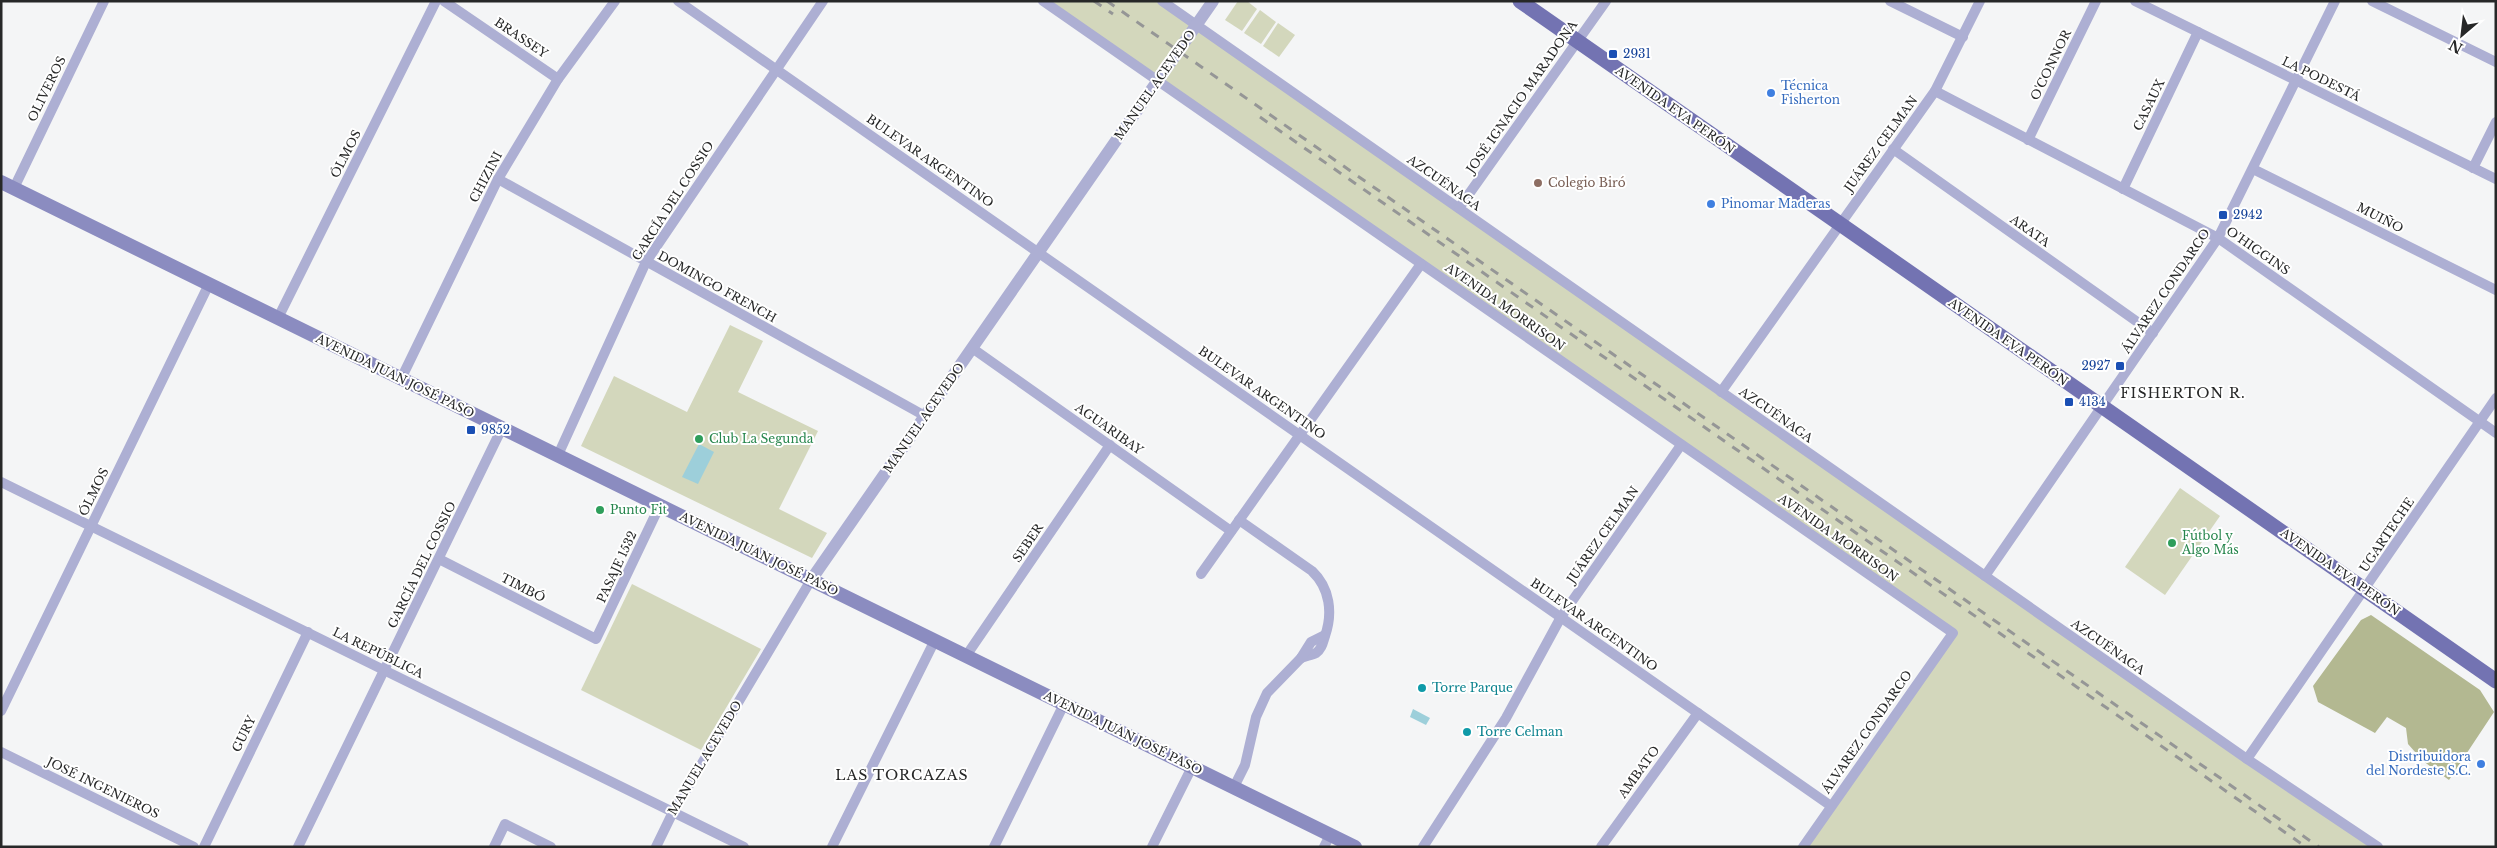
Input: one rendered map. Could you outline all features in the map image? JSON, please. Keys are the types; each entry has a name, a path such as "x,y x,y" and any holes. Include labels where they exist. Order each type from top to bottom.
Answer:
{"main road":[{"name":"AVENIDA EVA PERÓN","path":"1520,1 2496,681"},
{"name":"AVENIDA JUAN JOSÉ PASO","path":"7,185 1234,787 1327,841 1355,847"}],"street":[{"name":"OLIVEROS","path":"7,185 104,1"},
{"name":"ÓLMOS","path":"278,318 436,1"},
{"name":"BRASSEY","path":"444,1 558,79"},
{"name":"CHIZINI","path":"401,378 498,179 558,79 616,1"},
{"name":"BULEVAR ARGENTINO","path":"678,1 1831,806"},
{"name":"GARCÍA DEL COSSIO","path":"558,456 646,262 822,1"},
{"name":"AVENIDA MORRISON","path":"1043,1 1953,633"},
{"name":"AZCUÉNAGA","path":"1162,1 2247,759 2378,847"},
{"name":"MANUEL ACEVEDO","path":"656,847 673,812 811,580 1213,1"},
{"name":"JOSÉ IGNACIO MARADONA","path":"1458,208 1606,1"},
{"path":"1890,1 1963,37"},
{"name":"JUÁREZ CELMAN","path":"1721,392 1935,91 1980,1"},
{"name":"O'CONNOR","path":"2028,140 2096,1"},
{"name":"LA PODESTÁ","path":"2135,1 2496,180"},
{"name":"ÁLVAREZ CONDARCO","path":"1985,576 2218,238 2335,1"},
{"path":"2372,1 2496,62"},
{"name":"CASAUX","path":"2123,189 2198,32"},
{"name":"O'HIGGINS","path":"1935,91 2218,238 2496,433"},
{"path":"2473,168 2496,122"},
{"name":"ARATA","path":"1893,149 2153,333"},
{"name":"MUIÑO","path":"2254,168 2496,290"},
{"name":"DOMINGO FRENCH","path":"498,179 925,416"},
{"path":"1201,574 1421,264"},
{"name":"ÓLMOS","path":"1,711 209,284"},
{"name":"AGUARIBAY","path":"972,348 1231,531"},
{"name":"UGARTECHE","path":"2247,759 2496,398"},
{"name":"GARCÍA DEL COSSIO","path":"298,847 502,428"},
{"name":"SEBER","path":"966,656 1110,445"},
{"name":"JUÁREZ CELMAN","path":"1423,847 1506,718 1561,617 1681,445"},
{"name":"LA REPÚBLICA","path":"1,482 744,847"},
{"name":"PASAJE 1532","path":"596,639 660,506"},
{"path":"1234,787 1245,765 1261,703 1267,693 1301,658 1316,653 1323,644 1330,618 1326,590 1321,580 1239,520"},
{"name":"TIMBÓ","path":"438,559 596,639"},
{"name":"GURY","path":"204,847 308,632"},
{"name":"ÁLVAREZ CONDARCO","path":"1803,847 1953,633"},
{"path":"832,847 935,640"},
{"path":"994,847 1064,704"},
{"name":"AMBATO","path":"1601,847 1698,713"},
{"name":"JOSÉ INGENIEROS","path":"1,752 194,847"},
{"path":"1152,847 1192,767"},
{"path":"494,847 505,824 552,847"}],"green space":[{"path":"1043,1 1162,1 2378,847 1803,847 1952,633"},
{"path":"1238,1 1247,1 1257,9 1242,31 1225,20"},
{"path":"1260,10 1276,22 1261,44 1244,33"},
{"path":"1278,23 1295,35 1279,57 1263,46"},
{"name":"Club La Segunda","path":"730,325 763,341 738,392 818,431 779,509 827,533 812,558 581,446 614,376 687,412"},
{"name":"Fútbol y Algo Más","path":"2180,488 2220,516 2165,595 2125,567"},
{"path":"632,584 761,649 701,750 581,690"},
{"path":"2371,615 2480,690 2494,712 2449,780 2423,761 2408,744 2406,728 2387,717 2375,733 2318,702 2313,686 2361,620"}],"water":[{"path":"699,444 714,452 698,484 682,477"},
{"path":"1413,709 1430,718 1426,725 1410,717"}],"railway":[{"path":"1094,1 1113,14"},
{"path":"1107,1 2319,847"},
{"path":"1260,117 2306,847"}],"place":[{"name":"2931","path":"1613,54"},
{"name":"Técnica Fisherton","path":"1771,93"},
{"name":"Colegio Biró","path":"1538,183"},
{"name":"Pinomar Maderas","path":"1711,204"},
{"name":"2942","path":"2223,215"},
{"name":"2927","path":"2120,366"},
{"name":"4134","path":"2069,402"},
{"name":"9852","path":"471,430"},
{"name":"Club La Segunda","path":"699,439"},
{"name":"Punto Fit","path":"600,510"},
{"name":"Fútbol y Algo Más","path":"2172,543"},
{"name":"Torre Parque","path":"1422,688"},
{"name":"Torre Celman","path":"1467,732"},
{"name":"Distribuidora del Nordeste S.C.","path":"2481,764"}],"district":[{"name":"FISHERTON R.","path":"2183,393"},
{"name":"LAS TORCAZAS","path":"902,775"}]}
